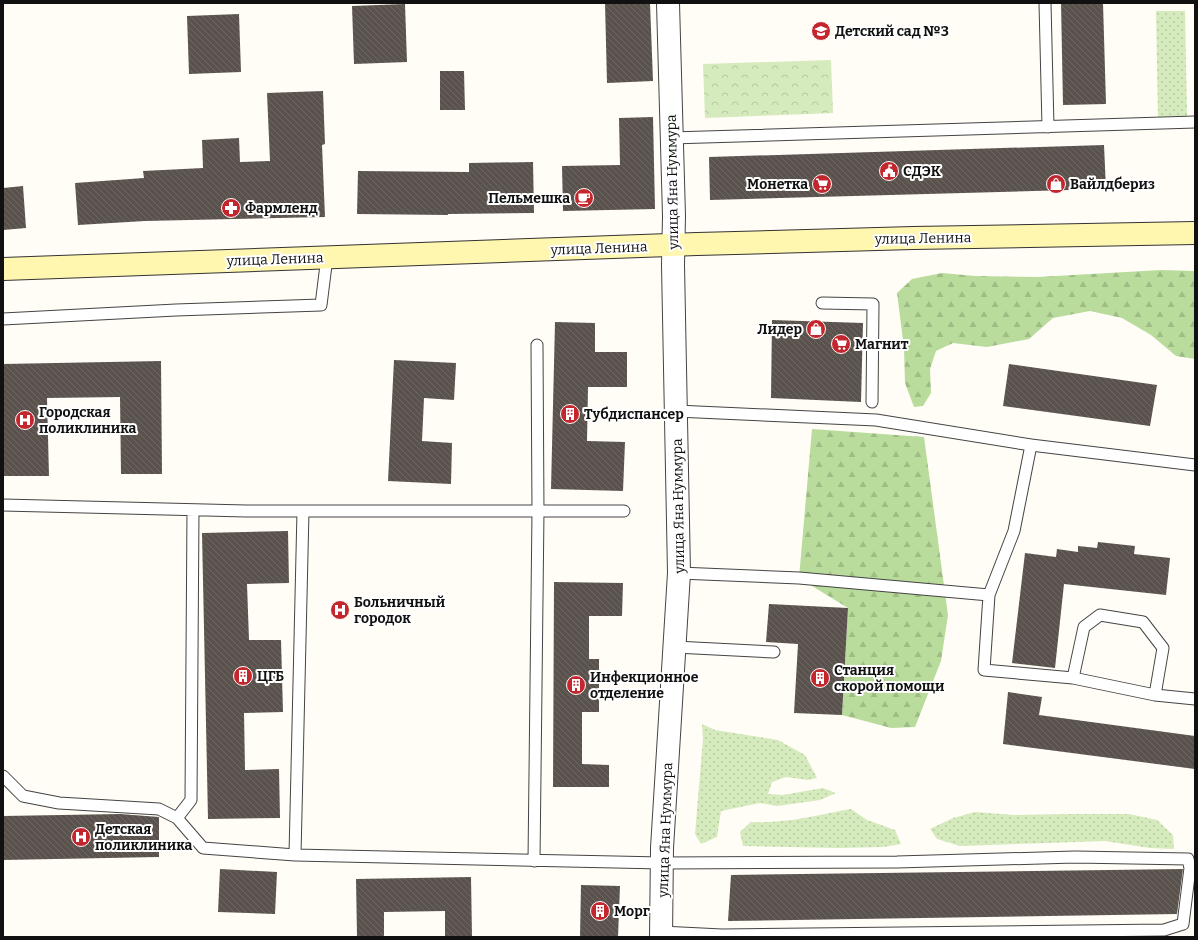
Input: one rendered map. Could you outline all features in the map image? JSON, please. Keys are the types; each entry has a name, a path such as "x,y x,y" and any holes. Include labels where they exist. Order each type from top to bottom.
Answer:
{"main road":[{"name":"улица Ленина","path":"3,269 673,245 921,238 1195,234"}],"street":[{"name":"улица Яна Нуммура","path":"661,935 662,863 679,574 673,245 674,216 668,3"}],"lane":[{"path":"1045,3 1048,127"},
{"path":"671,138 1195,122"},
{"path":"3,320 176,310 321,305 328,257"},
{"path":"822,303 873,304 872,402"},
{"path":"534,860 538,512 537,346"},
{"path":"676,411 876,420 1031,445 1195,465"},
{"path":"1031,445 1014,531 989,595 984,670 1073,678 1155,695 1195,699"},
{"path":"3,506 193,510 624,512"},
{"path":"177,818 192,800 193,510"},
{"path":"295,855 303,511"},
{"path":"679,574 799,578 989,595"},
{"path":"1073,678 1084,626 1100,615 1143,622 1163,648 1155,695"},
{"path":"675,647 774,652"},
{"path":"3,776 23,796 59,803 159,808 177,818 203,848 295,855 662,863 897,862 1075,857 1188,859 1190,868 1183,924 1164,930 661,935"}],"green space":[{"path":"1156,11 1185,11 1187,116 1158,117"},
{"path":"831,60 833,113 705,118 703,64"},
{"path":"1161,270 1195,271 1195,359 1176,356 1151,335 1122,318 1090,311 1053,318 1029,339 987,347 953,343 936,351 930,369 931,393 923,406 914,407 905,383 904,348 897,293 912,279 942,273 975,276 1038,277"},
{"path":"812,429 924,437 948,615 941,661 915,727 891,728 842,715 848,608 799,578"},
{"path":"702,724 715,730 778,740 805,755 817,778 808,780 786,777 772,782 768,794 783,795 823,788 836,793 820,800 777,806 760,803 721,811 717,837 701,844 695,834 703,739"},
{"path":"851,809 867,820 895,830 901,844 883,847 840,848 743,846 740,832 751,822 776,822"},
{"path":"975,812 1014,815 1129,814 1157,820 1173,835 1174,849 1150,848 1105,841 960,846 937,839 930,829 953,818"}],"building":[{"path":"605,3 650,3 653,81 607,83"},
{"path":"1061,3 1103,3 1106,104 1063,105"},
{"path":"405,4 407,62 354,64 352,6"},
{"path":"239,14 241,72 189,74 187,16"},
{"path":"440,71 464,71 465,110 440,110"},
{"path":"323,91 325,144 322,145 325,217 145,221 78,225 75,183 144,178 143,171 203,168 202,140 239,138 240,162 270,161 267,93"},
{"path":"653,117 655,209 563,211 562,166 620,165 619,118"},
{"path":"1104,145 1106,189 710,200 709,157"},
{"path":"533,162 534,213 448,215 357,214 358,171 469,172 469,163"},
{"path":"23,186 26,228 3,230 3,188"},
{"path":"772,320 863,323 861,402 771,398"},
{"name":"Тубдиспансер","path":"555,322 595,323 595,352 627,352 627,387 588,387 587,441 625,442 623,491 551,489"},
{"path":"394,360 456,363 454,400 424,398 422,441 452,443 451,484 388,481"},
{"name":"Городская поликлиника","path":"161,361 162,474 121,474 120,397 47,398 49,476 3,476 3,364"},
{"path":"1009,364 1157,385 1150,426 1003,406"},
{"name":"ЦГБ","path":"288,531 289,583 247,584 249,640 281,640 283,712 244,713 245,770 279,769 280,818 208,819 202,533"},
{"path":"1098,542 1135,546 1134,554 1170,558 1166,595 1064,584 1055,668 1012,663 1025,553 1056,557 1057,549 1078,552 1078,546 1097,548"},
{"name":"Инфекционное отделение","path":"554,582 623,583 622,616 589,616 589,659 599,659 599,712 582,712 582,764 609,765 609,787 553,787"},
{"name":"Станция скорой помощи","path":"769,604 848,608 842,715 794,713 798,644 766,642"},
{"path":"1008,692 1042,697 1039,715 1195,736 1195,769 1003,744"},
{"name":"Детская поликлиника","path":"120,814 159,817 159,857 3,860 3,816"},
{"path":"220,869 277,872 275,914 218,912"},
{"path":"1183,869 1177,914 728,921 731,875"},
{"path":"471,877 472,937 445,937 445,911 384,912 384,937 357,937 356,879"},
{"name":"Морг","path":"581,885 620,886 618,937 580,937"}],"place":[{"name":"Детский сад №3","path":"821,31"},
{"name":"СДЭК","path":"889,171"},
{"name":"Монетка","path":"822,184"},
{"name":"Вайлдбериз","path":"1056,184"},
{"name":"Пельмешка","path":"584,198"},
{"name":"Фармленд","path":"231,208"},
{"name":"Лидер","path":"816,329"},
{"name":"Магнит","path":"841,344"},
{"name":"Тубдиспансер","path":"570,414"},
{"name":"Городская поликлиника","path":"25,420"},
{"name":"Больничный городок","path":"340,610"},
{"name":"ЦГБ","path":"243,676"},
{"name":"Станция скорой помощи","path":"820,678"},
{"name":"Инфекционное отделение","path":"576,685"},
{"name":"Детская поликлиника","path":"81,837"},
{"name":"Морг","path":"600,911"}]}
